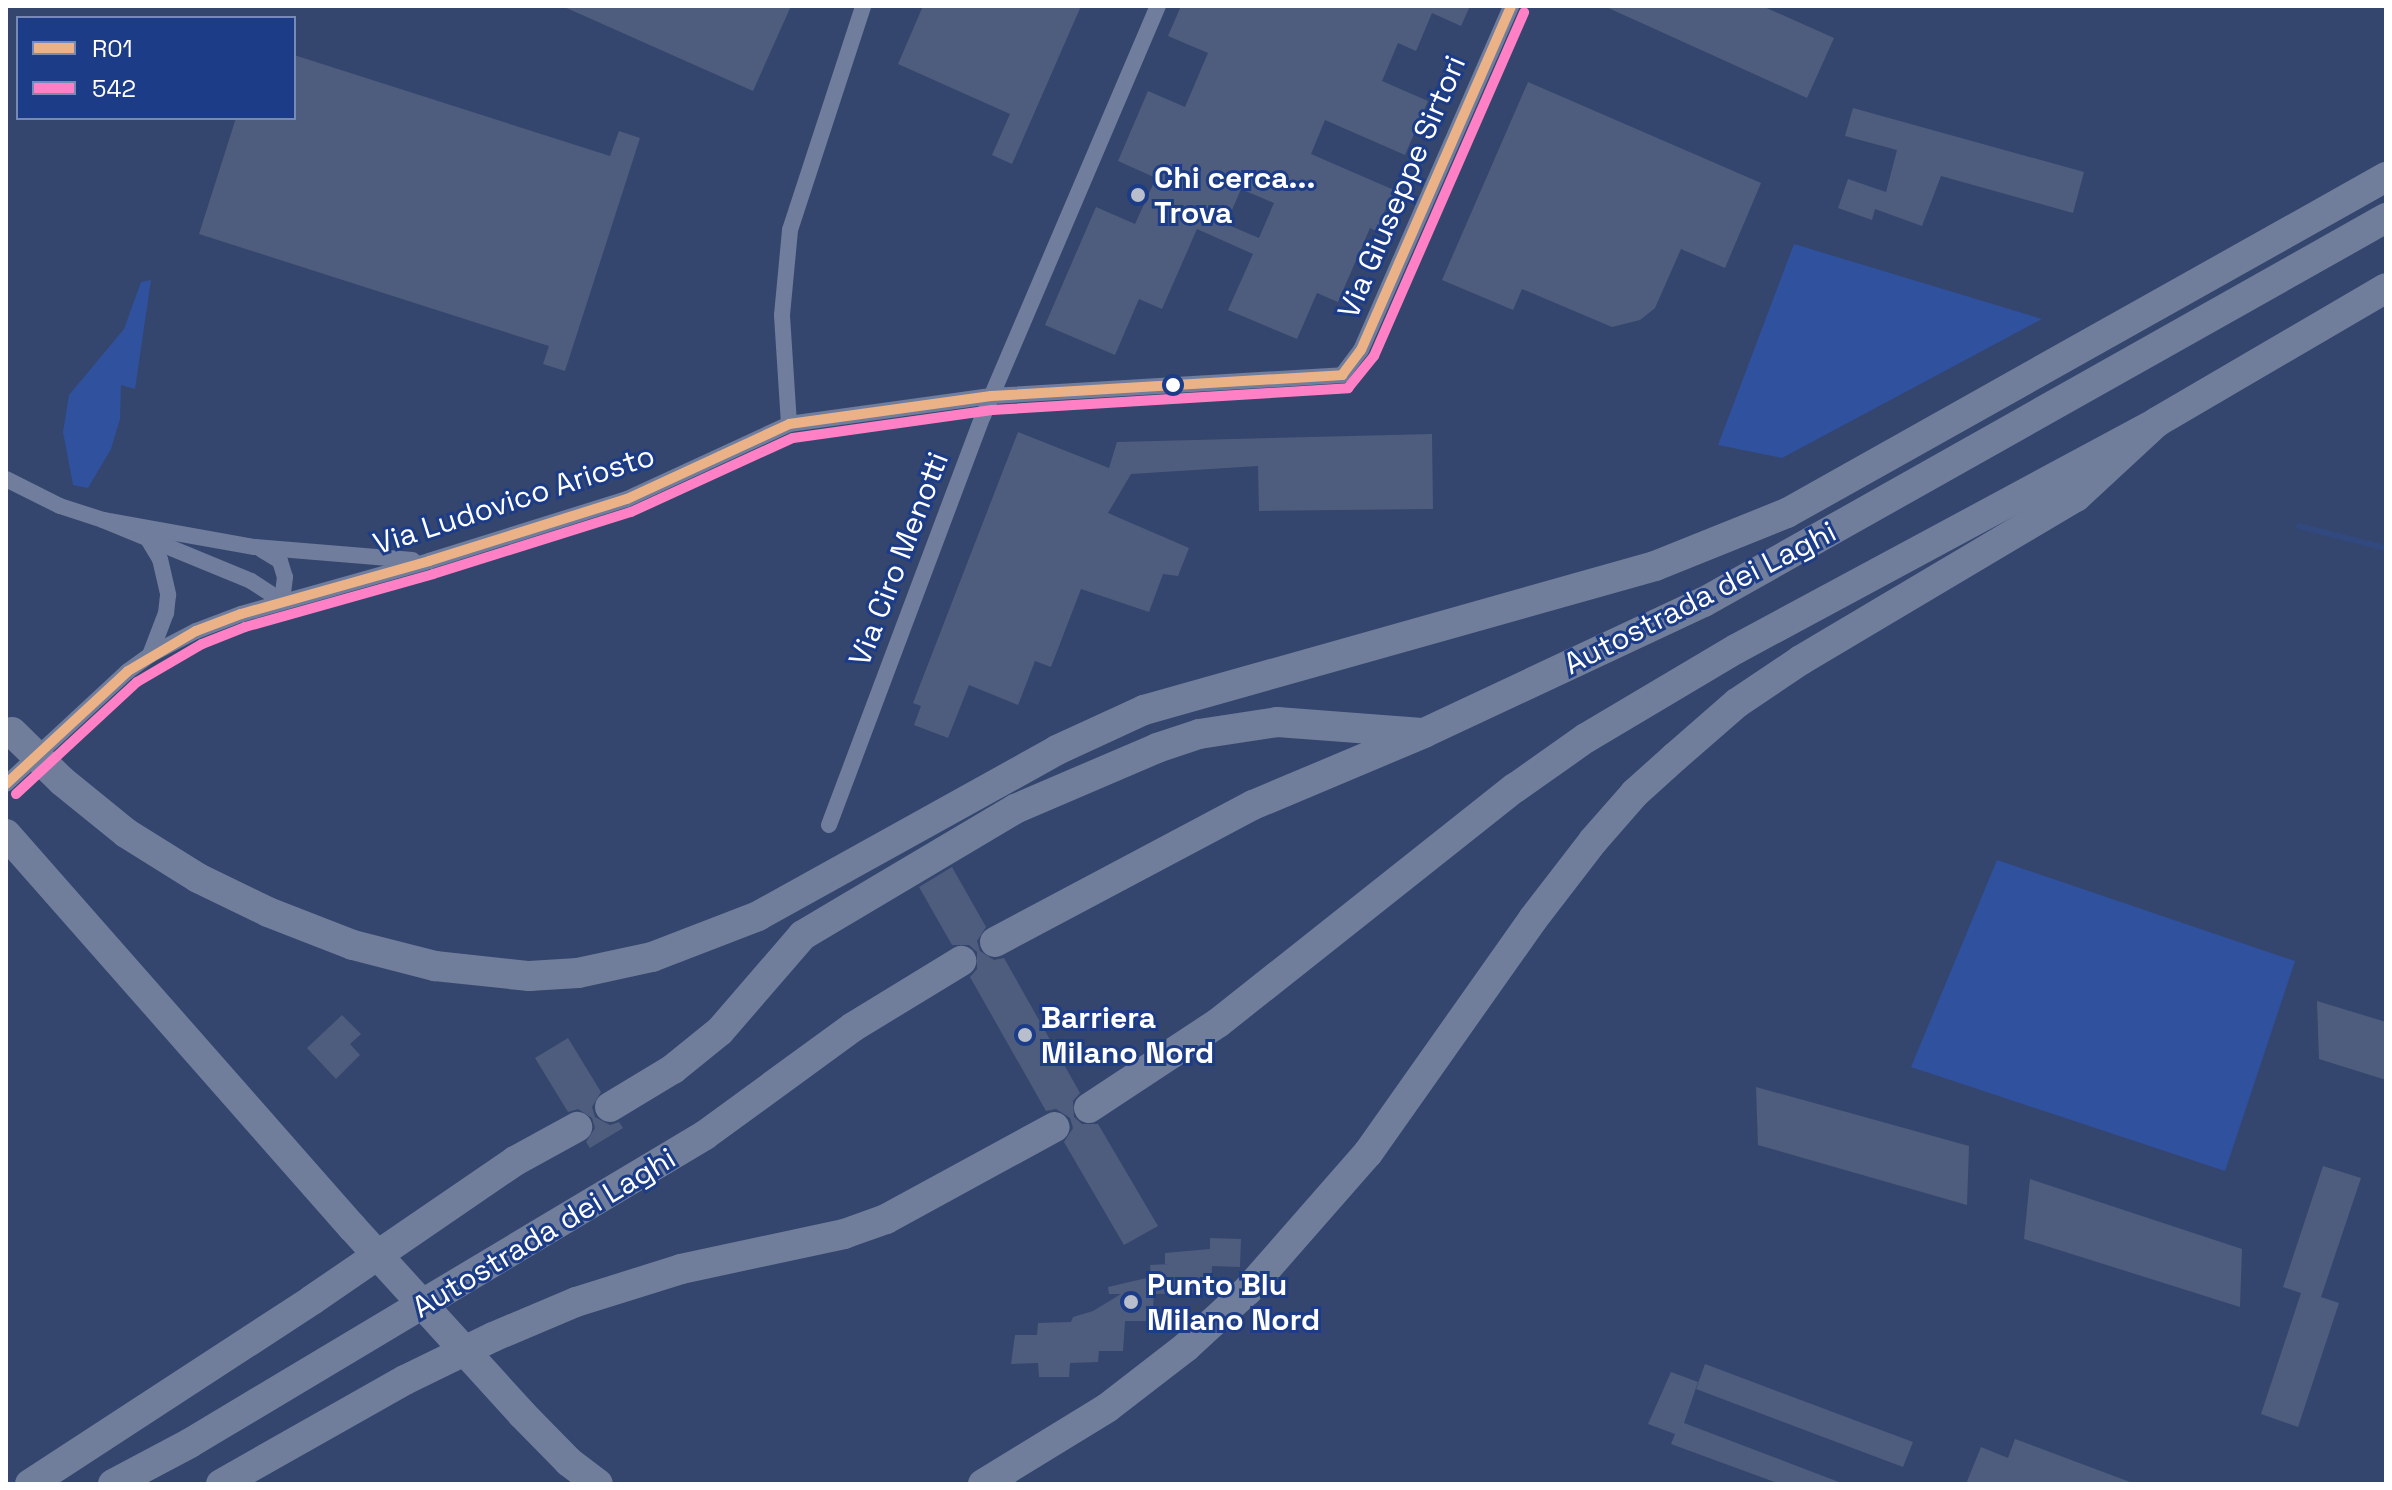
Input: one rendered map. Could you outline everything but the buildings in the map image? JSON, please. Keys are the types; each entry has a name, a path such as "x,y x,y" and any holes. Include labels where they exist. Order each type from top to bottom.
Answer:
{"highway":[{"path":"9,729 62,781 126,833 198,878 268,912 353,945 435,966 529,976 578,973 652,957 714,936 794,898 1057,750 1144,710 1655,566 1775,519 1891,458 2386,177"},
{"name":"Autostrada dei Laghi","path":"995,942 1253,805 1424,733 1704,602 2386,218"},
{"name":"Autostrada dei Laghi","path":"1089,1108 1218,1023 1515,788 1586,738 1869,575 2157,422 2386,288"},
{"path":"983,1484 1107,1408 1186,1347 1247,1291 1368,1153 1533,919 1593,841 1635,793 1737,703 1801,660 2076,497 2157,422"},
{"path":"610,1107 673,1069 720,1031 803,935 1015,809 1157,748 1199,734 1277,722 1424,733"},
{"path":"6,834 352,1227 522,1414 569,1462 598,1484"},
{"name":"Autostrada dei Laghi","path":"113,1484 256,1404 705,1135 853,1027 961,961"},
{"path":"30,1484 312,1300 515,1161 577,1127"},
{"name":"Autostrada dei Laghi","path":"221,1484 405,1380 493,1337 576,1302 681,1269 844,1234 886,1219 1055,1127"}],"street":[{"path":"789,424 782,315 790,230 863,6"},
{"name":"Via Ciro Menotti","path":"829,825 991,396 1158,6"},
{"name":"Via Giuseppe Sirtori","path":"1330,378 1350,369 1361,350 1511,6"},
{"name":"Via Ludovico Ariosto","path":"6,784 110,686 150,655 196,631 282,601 429,561 627,499 789,424 991,396 1330,378"},
{"path":"6,479 60,506 103,520 251,581 282,601 285,577 280,561 255,547"},
{"path":"103,520 255,547 429,561"},
{"path":"149,541 160,559 168,595 165,617 150,655"}],"shaded area":[{"path":"1794,244 2042,319 1782,458 1718,445"},
{"path":"151,280 135,389 121,385 120,419 111,449 88,488 73,485 63,432 69,395 124,329 141,282"},
{"path":"1997,860 2295,961 2225,1171 1911,1067"}],"waterway":[{"path":"2299,526 2386,548"}],"transit line":[{"name":"R01","path":"6,784 128,671 196,631 241,614 429,561 627,499 789,424 991,396 1342,375 1361,350 1511,6"},
{"name":"542","path":"16,794 137,682 202,644 245,627 433,574 631,512 793,438 992,410 1348,388 1374,356 1524,12"}],"place":[{"name":"Chi cerca... Trova","path":"1138,195"},
{"name":"Barriera Milano Nord","path":"1025,1035"},
{"name":"Punto Blu Milano Nord","path":"1131,1302"}]}
